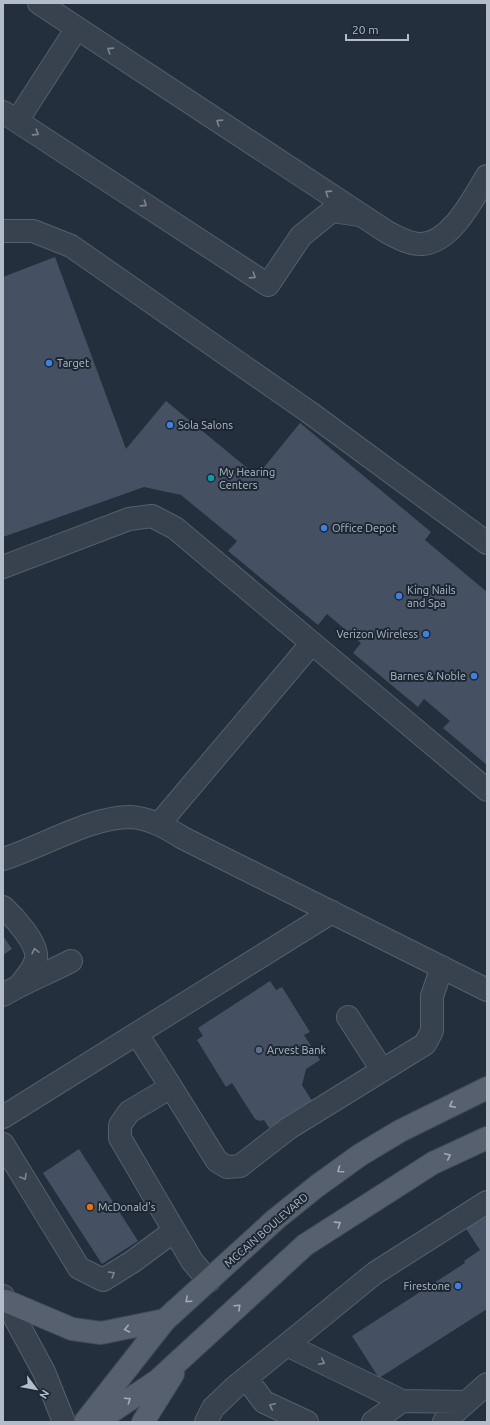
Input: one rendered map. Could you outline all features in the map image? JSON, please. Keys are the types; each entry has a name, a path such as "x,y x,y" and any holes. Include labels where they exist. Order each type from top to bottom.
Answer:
{"main road":[{"name":"MCCAIN BOULEVARD","path":"84,1422 165,1320 276,1219 317,1186 360,1155 400,1131 487,1088"},
{"path":"96,1422 157,1381 305,1245 433,1163 487,1138"},
{"path":"5,1299 72,1329 101,1333 165,1320"},
{"path":"143,1422 184,1357"}],"street":[{"path":"39,3 392,235 404,240 422,244 438,238 451,229 483,190"},
{"path":"77,28 10,116 268,285 301,236 332,211 360,215"},
{"path":"3,231 33,231 71,246 309,412 487,543"},
{"path":"3,567 129,519 152,516 175,528 487,790"},
{"path":"159,824 312,643"},
{"path":"3,859 107,820 131,817 159,824 183,838 487,990"},
{"path":"3,907 24,931 35,947 36,958 30,971 12,990"},
{"path":"3,1117 332,912"},
{"path":"12,990 71,961"},
{"path":"137,1034 217,1161 227,1167 240,1166 289,1128 425,1044 432,1031 432,996 442,968"},
{"path":"348,1017 382,1070"},
{"path":"171,1087 129,1112 120,1125 120,1138 192,1261 209,1281"},
{"path":"3,1144 79,1268 103,1280 132,1262 174,1231"},
{"path":"206,1422 213,1408 246,1378 375,1273 487,1202"},
{"path":"5,1299 44,1372 64,1422"},
{"path":"286,1345 402,1401 465,1402"},
{"path":"246,1378 264,1402 307,1422"},
{"path":"444,1422 487,1384"},
{"path":"373,1422 402,1401"}],"building":[{"path":"55,257 126,449 166,401 257,476 300,423 431,532 425,540 487,592 487,765 443,728 450,721 424,699 418,707 353,653 361,643 327,614 318,625 228,551 237,541 181,495 144,487 3,537 3,277"},
{"path":"3,936 12,949 3,955"},
{"name":"Arvest Bank","path":"270,981 276,990 282,987 310,1032 304,1035 320,1060 306,1069 302,1085 312,1101 269,1128 264,1120 260,1121 255,1119 232,1083 226,1087 197,1040 203,1036 198,1028"},
{"name":"McDonald's","path":"79,1149 138,1241 102,1264 43,1173"},
{"name":"Firestone","path":"487,1213 487,1309 379,1378 352,1336 465,1263 464,1261 480,1250 465,1227"}],"place":[{"name":"Target","path":"49,363"},
{"name":"Sola Salons","path":"170,425"},
{"name":"My Hearing Centers","path":"211,478"},
{"name":"Office Depot","path":"324,528"},
{"name":"King Nails and Spa","path":"399,596"},
{"name":"Verizon Wireless","path":"426,634"},
{"name":"Barnes & Noble","path":"474,676"},
{"name":"Arvest Bank","path":"259,1050"},
{"name":"McDonald's","path":"90,1207"},
{"name":"Firestone","path":"458,1286"}]}
